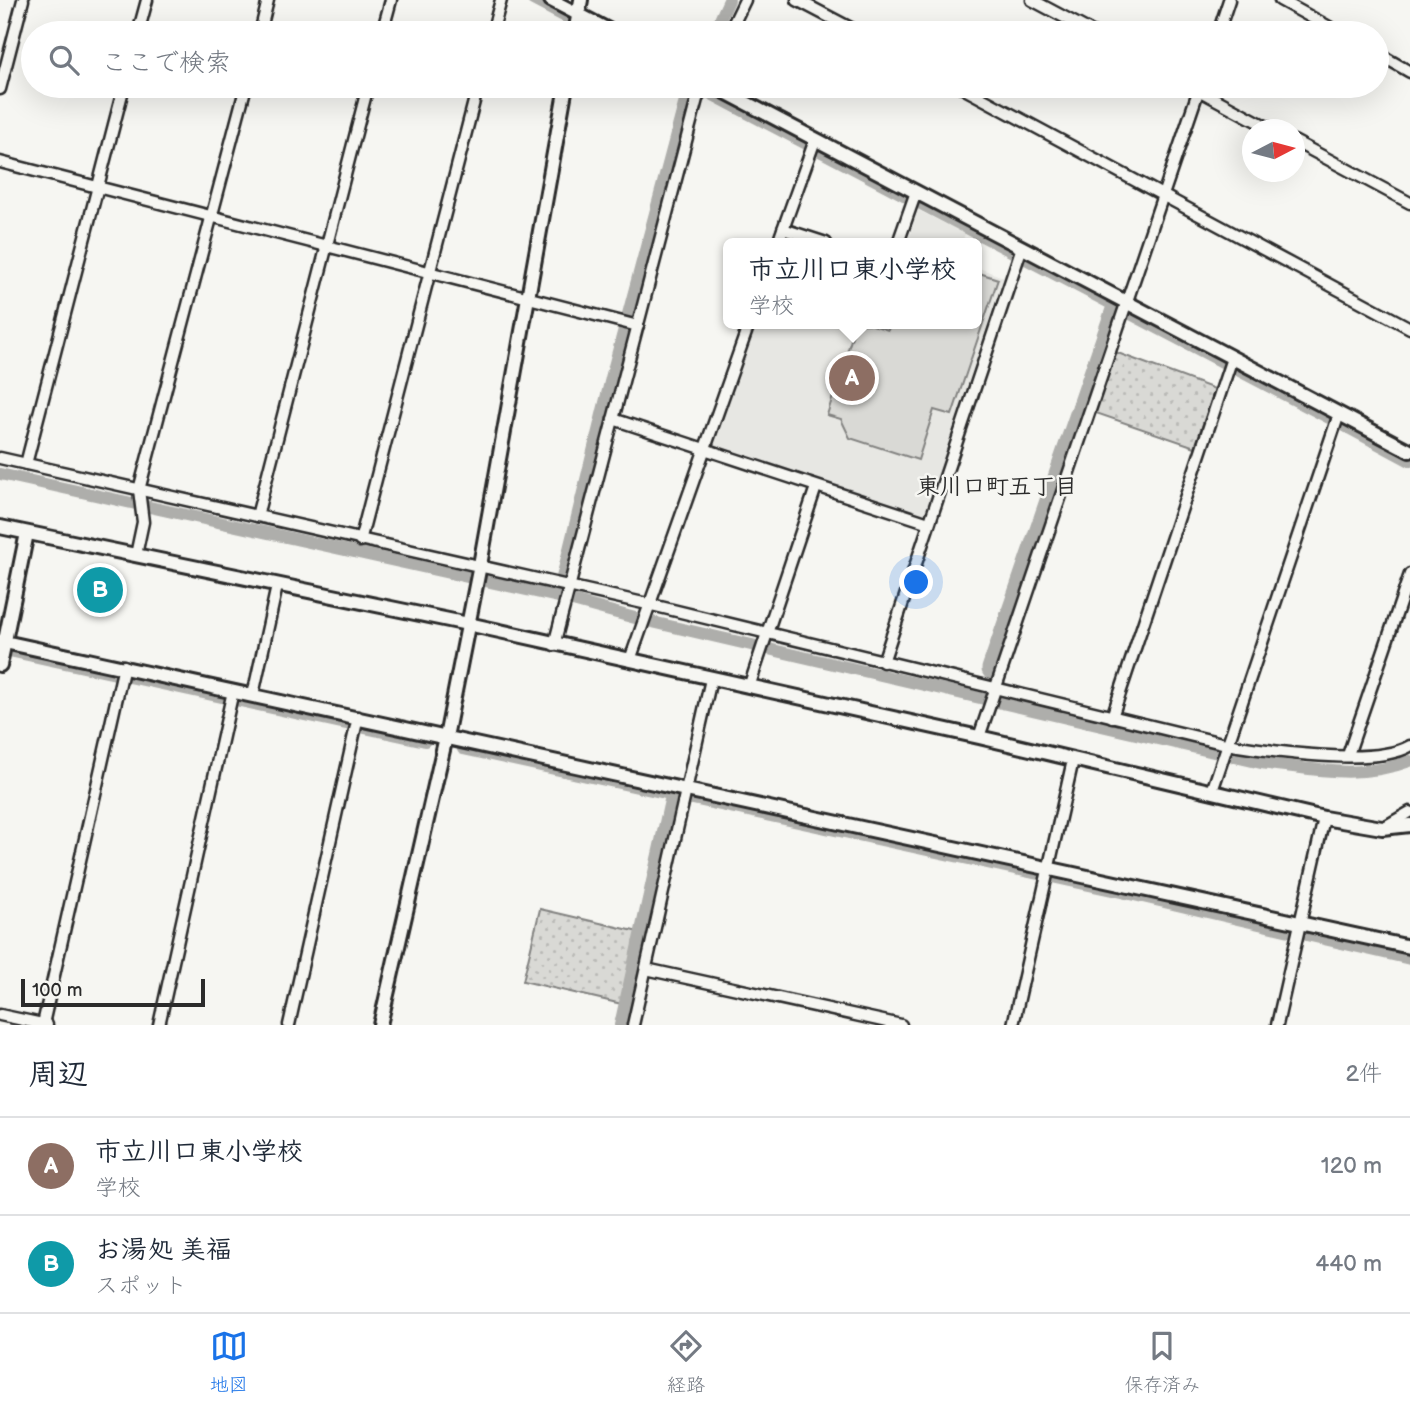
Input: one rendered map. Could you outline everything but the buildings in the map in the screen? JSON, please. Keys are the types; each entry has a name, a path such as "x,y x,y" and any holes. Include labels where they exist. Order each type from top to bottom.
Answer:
{"street":[{"path":"0,89 23,0"},
{"path":"141,21 147,0"},
{"path":"263,21 268,0"},
{"path":"385,21 391,0"},
{"path":"495,21 501,0"},
{"path":"551,0 591,21"},
{"path":"577,21 581,0"},
{"path":"735,21 745,0"},
{"path":"797,0 837,21"},
{"path":"1032,0 1071,21"},
{"path":"1221,21 1228,0"},
{"path":"1280,0 1318,21"},
{"path":"1389,60 1410,72"},
{"path":"26,464 121,98"},
{"path":"135,555 143,522 139,489 243,98"},
{"path":"257,516 365,98"},
{"path":"360,541 475,98"},
{"path":"380,1025 446,737 529,299 564,98"},
{"path":"554,645 563,612 565,586 613,419 697,98"},
{"path":"736,98 1410,451"},
{"path":"982,98 1410,328"},
{"path":"979,737 1164,195 1194,98"},
{"path":"1216,98 1254,119"},
{"path":"780,238 815,140"},
{"path":"1305,147 1410,203"},
{"path":"0,162 638,326"},
{"path":"900,238 916,192"},
{"path":"783,229 811,238"},
{"path":"883,662 1022,247"},
{"path":"630,660 652,605 747,329"},
{"path":"1112,717 1232,358"},
{"path":"1212,792 1339,414"},
{"path":"613,419 929,523"},
{"path":"0,458 652,605 766,635 1226,744 1273,752 1348,755 1384,754 1410,746"},
{"path":"749,687 816,487"},
{"path":"0,527 468,624 979,737 1324,818 1382,828 1410,825"},
{"path":"0,665 27,533"},
{"path":"1348,755 1410,574"},
{"path":"253,695 277,586"},
{"path":"3,642 124,666 1410,947"},
{"path":"0,1014 45,1025 124,666"},
{"path":"633,1025 711,679"},
{"path":"159,1025 233,691"},
{"path":"289,1025 358,717"},
{"path":"1013,1025 1073,760"},
{"path":"1382,828 1410,812"},
{"path":"1277,1025 1324,818"},
{"path":"646,969 901,1025"}],"shaded area":[{"path":"918,210 965,234 964,238 909,238"},
{"path":"982,269 1003,277 925,515 714,446 713,439 752,329 982,329"},
{"path":"982,274 998,279 982,326"},
{"path":"854,329 981,329 952,415 934,410 918,460 850,438 841,419 827,415"},
{"path":"1115,352 1215,389 1195,447 1093,412"},
{"path":"540,909 643,933 626,1005 523,981"}],"waterway":[{"path":"533,0 573,21"},
{"path":"719,21 729,0"},
{"path":"558,594 612,374 686,98"},
{"path":"719,98 1329,418"},
{"path":"993,669 1118,307"},
{"path":"1341,424 1410,461"},
{"path":"0,474 558,597 635,618 1261,763 1355,772 1391,767 1410,761"},
{"path":"0,649 425,741"},
{"path":"463,749 1121,892 1410,959"},
{"path":"620,1025 671,796"}],"place":[{"name":"市立川口東小学校","path":"852,378"},
{"name":"お湯処 美福","path":"100,590"}],"district":[{"name":"東川口町五丁目","path":"997,487"}]}
